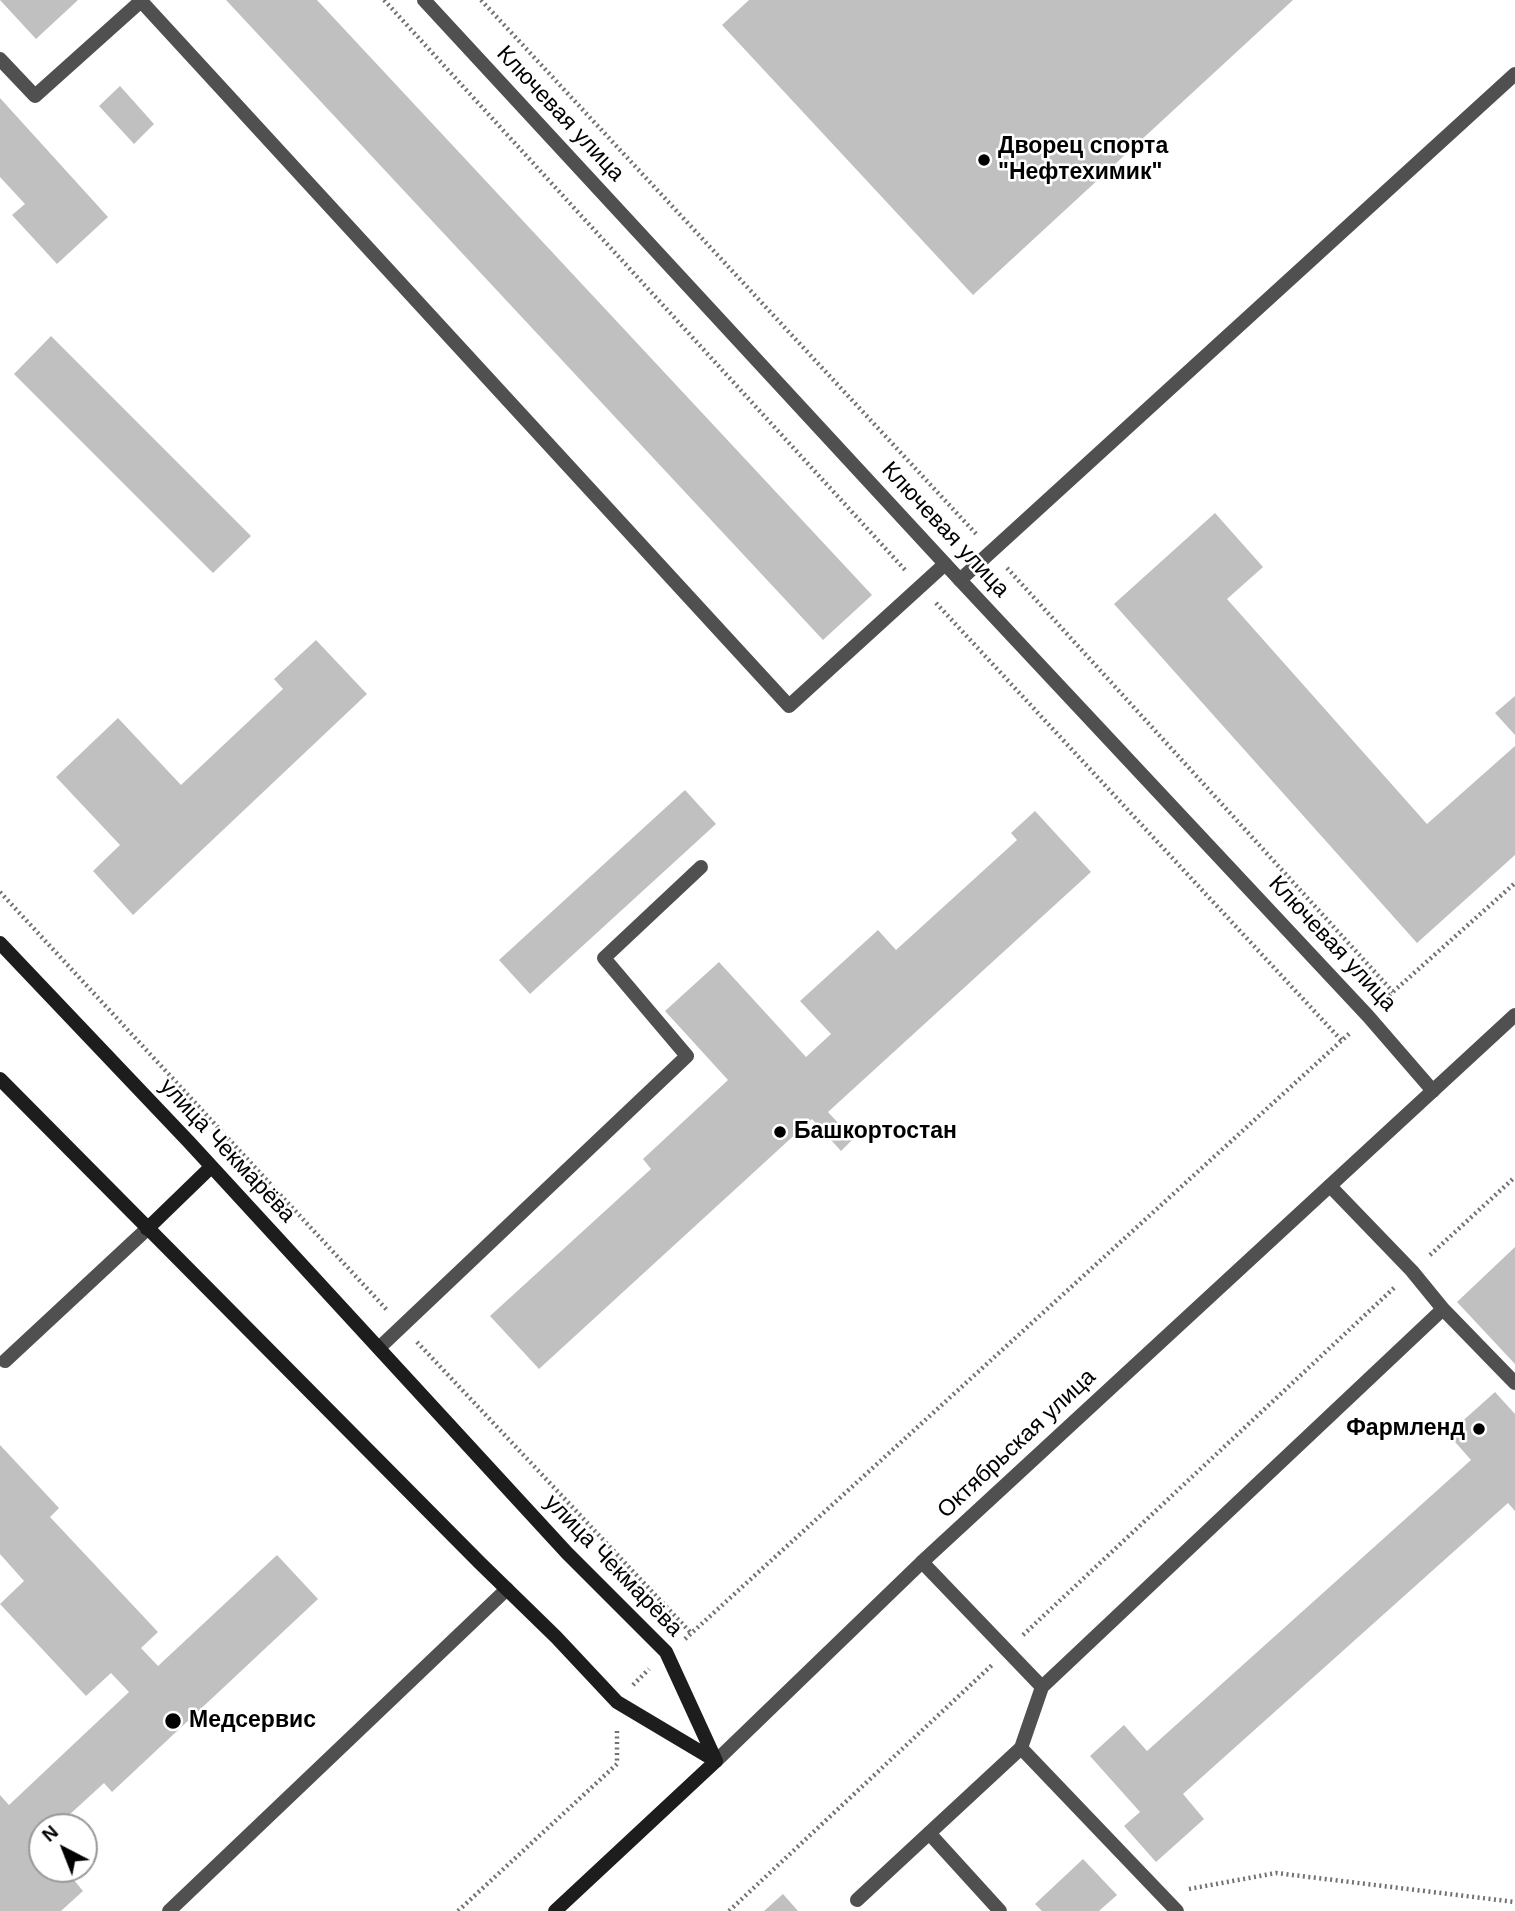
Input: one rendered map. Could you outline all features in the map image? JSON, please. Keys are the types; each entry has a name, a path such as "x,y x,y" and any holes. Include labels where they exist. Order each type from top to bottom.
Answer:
{"main road":[{"name":"улица Чекмарёва","path":"0,943 567,1553 666,1652 716,1761"},
{"path":"0,1079 556,1637 617,1702 716,1761"},
{"path":"147,1229 211,1167"},
{"name":"Октябрьская улица","path":"555,1911 716,1761"}],"street":[{"name":"Ключевая улица","path":"424,0 945,564 1368,1016 1433,1091"},
{"path":"0,59 34,96 141,1 789,706 945,564"},
{"path":"960,580 1515,74"},
{"path":"379,1348 687,1056 604,958 701,867"},
{"name":"Октябрьская улица","path":"716,1761 922,1562 1515,1015"},
{"path":"1330,1186 1515,1383"},
{"path":"5,1361 147,1229"},
{"path":"857,1900 1021,1748 1042,1688 1443,1309"},
{"path":"922,1562 1042,1688"},
{"path":"169,1911 507,1589"},
{"path":"1021,1748 1177,1911"},
{"path":"929,1833 1000,1911"}],"path":[{"path":"384,0 920,587 1342,1041"},
{"path":"481,0 992,551 1393,992"},
{"path":"458,1911 617,1764 617,1702 666,1652 692,1634 1515,883"},
{"path":"0,892 692,1634"},
{"path":"729,1911 1515,1177"},
{"path":"1160,1894 1276,1873 1515,1902"}],"building":[{"path":"0,0 78,0 36,39"},
{"path":"226,0 317,0 872,595 823,640"},
{"name":"Дворец спорта \"Нефтехимик\"","path":"749,0 1293,0 973,295 722,25"},
{"path":"120,86 154,124 134,144 99,106"},
{"path":"0,98 108,217 57,264 12,215 25,204 0,177"},
{"path":"51,336 251,536 213,573 14,374"},
{"path":"1215,513 1263,567 1227,599 1427,824 1515,746 1515,855 1417,943 1114,604"},
{"path":"316,640 367,694 133,915 93,871 120,845 56,777 118,718 181,785 283,689 274,679"},
{"path":"1515,696 1515,735 1495,713"},
{"path":"685,790 716,824 530,994 499,960"},
{"path":"1035,811 1091,872 828,1112 853,1139 841,1151 812,1119 539,1369 490,1316 651,1169 643,1159 728,1080 665,1011 719,962 806,1057 831,1034 800,1001 878,930 896,950 1017,840 1011,833"},
{"path":"1515,1247 1515,1364 1457,1302"},
{"path":"1495,1392 1515,1414 1515,1511 1508,1503 1183,1794 1204,1819 1156,1862 1124,1826 1140,1812 1090,1756 1124,1725 1147,1751 1471,1460 1448,1434"},
{"path":"0,1445 59,1508 50,1517 158,1632 141,1648 158,1666 277,1555 318,1599 112,1792 104,1783 71,1813 28,1813 28,1883 76,1883 83,1891 61,1911 0,1911 0,1795 9,1805 129,1692 111,1673 86,1696 0,1604 24,1581 0,1554"},
{"path":"1083,1859 1117,1895 1099,1911 1042,1911 1035,1904"},
{"path":"783,1894 798,1911 764,1911"}],"place":[{"name":"Дворец спорта \"Нефтехимик\"","path":"984,160"},
{"name":"Башкортостан","path":"780,1132"},
{"name":"Фармленд","path":"1479,1429"},
{"name":"Медсервис","path":"173,1721"}]}
